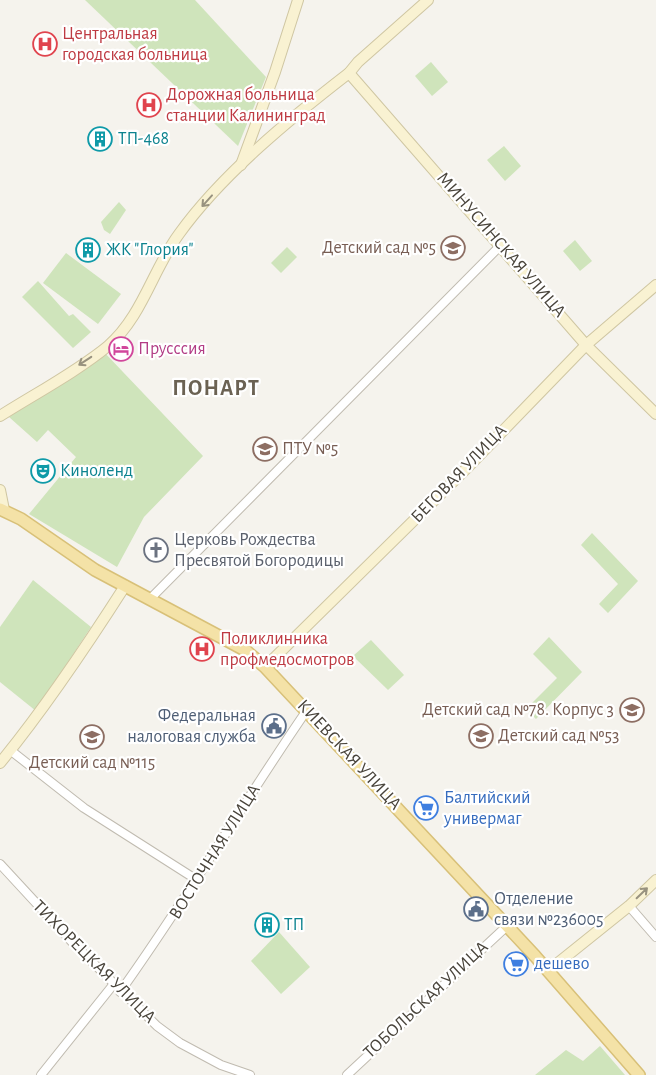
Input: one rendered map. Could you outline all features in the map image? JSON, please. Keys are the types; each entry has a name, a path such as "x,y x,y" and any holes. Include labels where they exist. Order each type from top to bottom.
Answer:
{"main road":[{"name":"КИЕВСКАЯ УЛИЦА","path":"2,510 95,570 245,650 265,667 548,971 639,1075"}],"street":[{"path":"240,166 275,72 298,0"},
{"path":"0,416 108,346 123,330 142,301 179,234 240,166 349,73 358,62 428,0"},
{"name":"МИНУСИНСКАЯ УЛИЦА","path":"349,73 501,245 586,345 656,414"},
{"path":"150,599 501,245"},
{"name":"БЕГОВАЯ УЛИЦА","path":"265,667 450,484 586,345 656,285"},
{"path":"0,490 2,510"},
{"path":"0,763 76,662 125,586"},
{"name":"ВОСТОЧНАЯ УЛИЦА","path":"120,992 167,927 234,818 307,710"},
{"path":"10,750 84,808 197,880"},
{"name":"ТИХОРЕЦКАЯ УЛИЦА","path":"0,864 113,985 157,1026 180,1043 221,1065 250,1075"},
{"path":"548,971 629,906 656,880"},
{"path":"629,906 656,937"},
{"name":"ТОБОЛЬСКАЯ УЛИЦА","path":"347,1075 506,926"},
{"path":"42,1075 113,985"}],"green space":[{"path":"85,0 195,0 266,77 238,146"},
{"path":"431,62 448,82 432,96 415,76"},
{"path":"504,146 521,166 505,181 487,160"},
{"path":"119,202 126,210 110,234 104,230 101,222"},
{"path":"575,240 592,261 580,271 563,251"},
{"path":"287,247 297,257 281,273 271,263"},
{"path":"66,253 121,294 98,324 43,283"},
{"path":"38,281 69,316 73,314 91,332 73,348 22,297"},
{"path":"103,351 203,456 144,517 117,567 29,514 76,457 48,430 37,442 9,417"},
{"path":"592,533 638,581 608,613 599,604 618,584 581,545"},
{"path":"33,580 91,627 36,711 0,682 0,627"},
{"path":"549,637 582,672 536,719 526,709 557,678 533,654"},
{"path":"371,640 404,675 388,690 353,656"},
{"path":"279,932 310,967 281,994 251,961"},
{"path":"600,1046 625,1075 535,1075 566,1050 583,1061"}],"place":[{"name":"Центральная городская больница","path":"45,44"},
{"name":"Дорожная больница станции Калининград","path":"149,105"},
{"name":"ТП-468","path":"100,139"},
{"name":"Детский сад №5","path":"453,248"},
{"name":"ЖК \"Глория\"","path":"88,250"},
{"name":"Прусссия","path":"121,349"},
{"name":"ПТУ №5","path":"265,449"},
{"name":"Киноленд","path":"43,471"},
{"name":"Церковь Рождества Пресвятой Богородицы","path":"156,550"},
{"name":"Поликлинника профмедосмотров","path":"202,649"},
{"name":"Детский сад №78. Корпус 3","path":"632,710"},
{"name":"Федеральная налоговая служба","path":"274,726"},
{"name":"Детский сад №53","path":"481,736"},
{"name":"Детский сад №115","path":"92,737"},
{"name":"Балтийский универмаг","path":"426,808"},
{"name":"Отделение связи №236005","path":"476,909"},
{"name":"ТП","path":"267,925"},
{"name":"дешево","path":"516,964"}],"district":[{"name":"ПОНАРТ","path":"216,388"}]}
